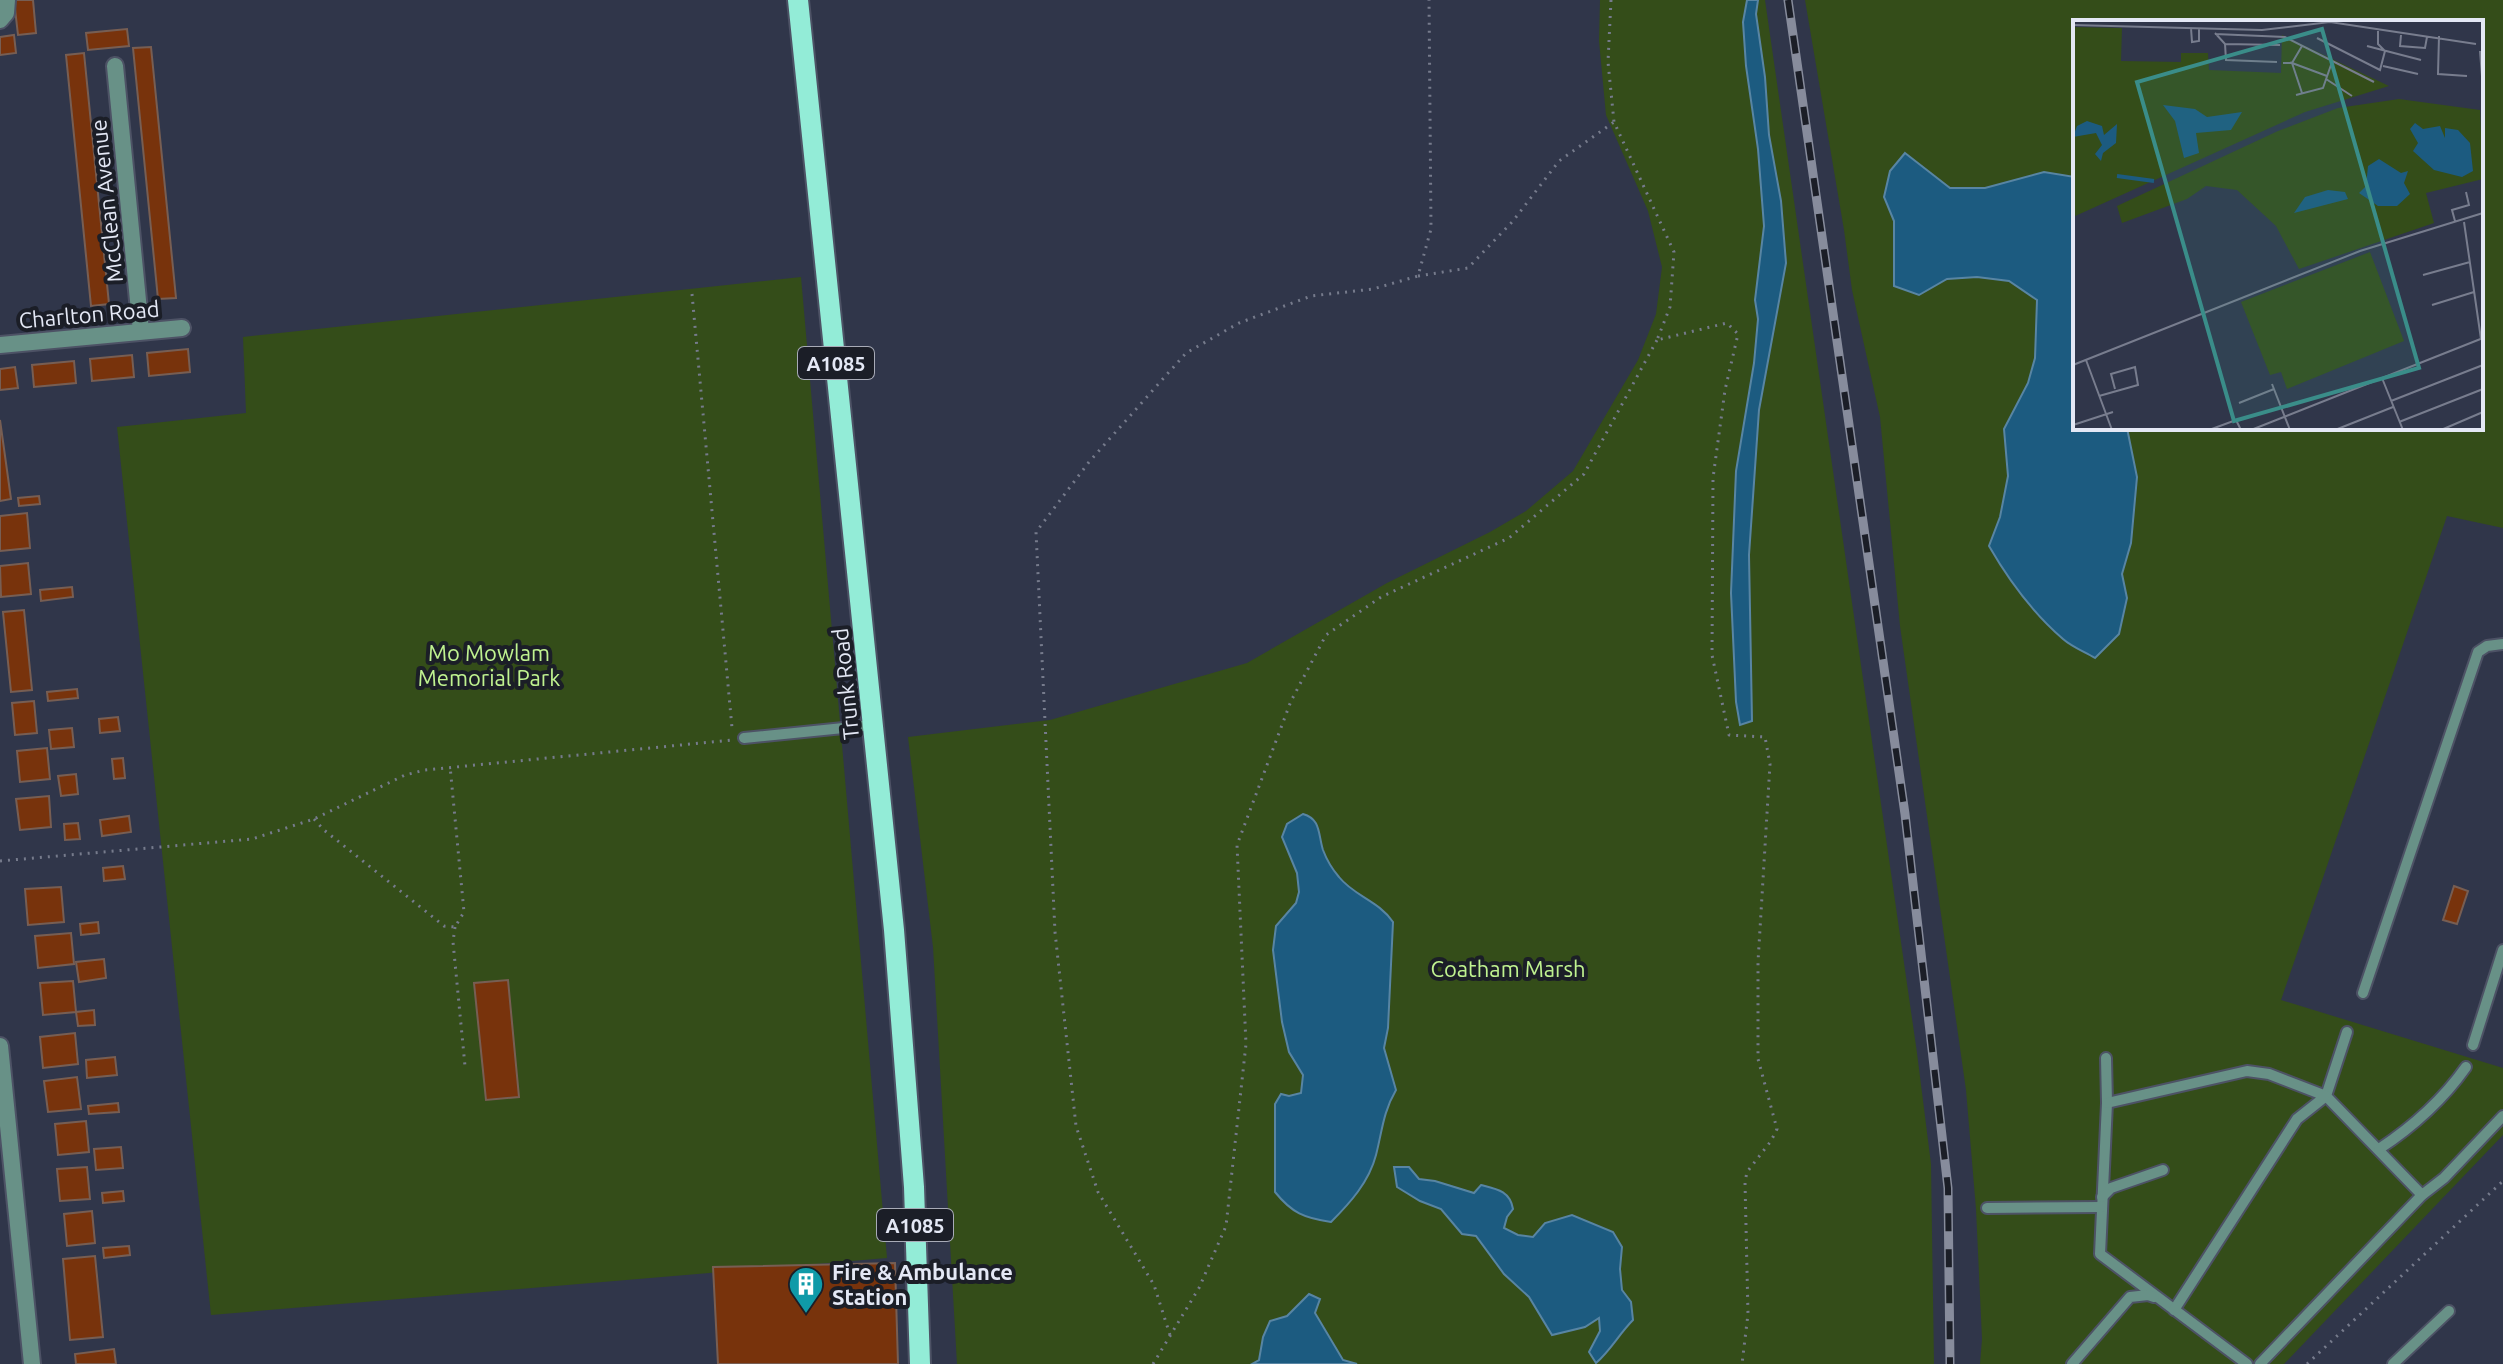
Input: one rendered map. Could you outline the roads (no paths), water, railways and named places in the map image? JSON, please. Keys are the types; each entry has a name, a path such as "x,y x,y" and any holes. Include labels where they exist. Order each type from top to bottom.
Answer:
{"main road":[{"name":"Trunk Road","path":"798,0 894,930 913,1173 920,1364"}],"street":[{"path":"0,20 6,13 7,0"},
{"name":"McClean Avenue","path":"115,66 141,331"},
{"name":"Charlton Road","path":"0,345 182,328"},
{"path":"0,1046 2,1091 32,1364"}],"lane":[{"path":"2363,993 2478,652 2487,646 2503,644"},
{"path":"739,739 873,725"},
{"path":"2473,1045 2503,950"},
{"path":"2174,1310 2297,1119 2326,1096 2347,1032"},
{"path":"2106,1058 2100,1254 2247,1364"},
{"path":"2379,1149 2408,1131 2447,1094 2466,1067"},
{"path":"2107,1103 2247,1071 2269,1074 2326,1096 2422,1195"},
{"path":"2260,1364 2422,1195 2444,1178 2503,1116"},
{"path":"2102,1202 2111,1188 2163,1170"},
{"path":"1987,1208 2102,1202"},
{"path":"2072,1364 2130,1297 2148,1295 2160,1299"},
{"path":"2393,1364 2449,1311"}],"water":[{"path":"1747,0 1758,0 1756,14 1769,135 1781,201 1786,263 1759,410 1749,555 1752,721 1740,725 1736,702 1731,593 1736,471 1754,363 1758,319 1755,300 1764,226 1758,149 1746,66 1743,22"},
{"path":"1905,153 1950,188 1985,188 2044,172 2073,177 2073,430 2127,430 2137,477 2131,543 2122,574 2127,598 2119,634 2095,658 2067,642 2042,619 1989,546 2000,517 2008,476 2004,429 2028,383 2035,358 2037,300 2009,281 1977,277 1947,279 1919,295 1894,286 1894,221 1884,197 1890,171"},
{"path":"1303,814 1316,823 1324,853 1339,877 1393,922 1388,1028 1384,1048 1396,1090 1369,1174 1352,1200 1331,1222 1299,1213 1275,1192 1275,1104 1281,1094 1301,1093 1303,1075 1289,1052 1273,950 1276,926 1296,903 1299,892 1297,873 1282,837 1287,824"},
{"path":"1394,1167 1409,1167 1419,1179 1474,1193 1481,1185 1502,1192 1509,1198 1513,1209 1504,1228 1518,1235 1533,1237 1545,1223 1572,1215 1613,1232 1622,1247 1622,1290 1631,1302 1633,1320 1596,1363 1589,1352 1600,1331 1599,1318 1585,1327 1552,1335 1529,1297 1504,1274 1476,1236 1462,1234 1441,1209 1397,1187"},
{"path":"1309,1294 1320,1299 1315,1313 1343,1360 1357,1364 1252,1364 1259,1360 1270,1321 1287,1316"}],"railway":[{"path":"1788,0 1905,814 1948,1188 1950,1364"}],"place":[{"name":"Fire & Ambulance Station","path":"806,1315"}],"park label":[{"name":"Mo Mowlam Memorial Park","path":"489,664"},
{"name":"Coatham Marsh","path":"1508,968"}]}
